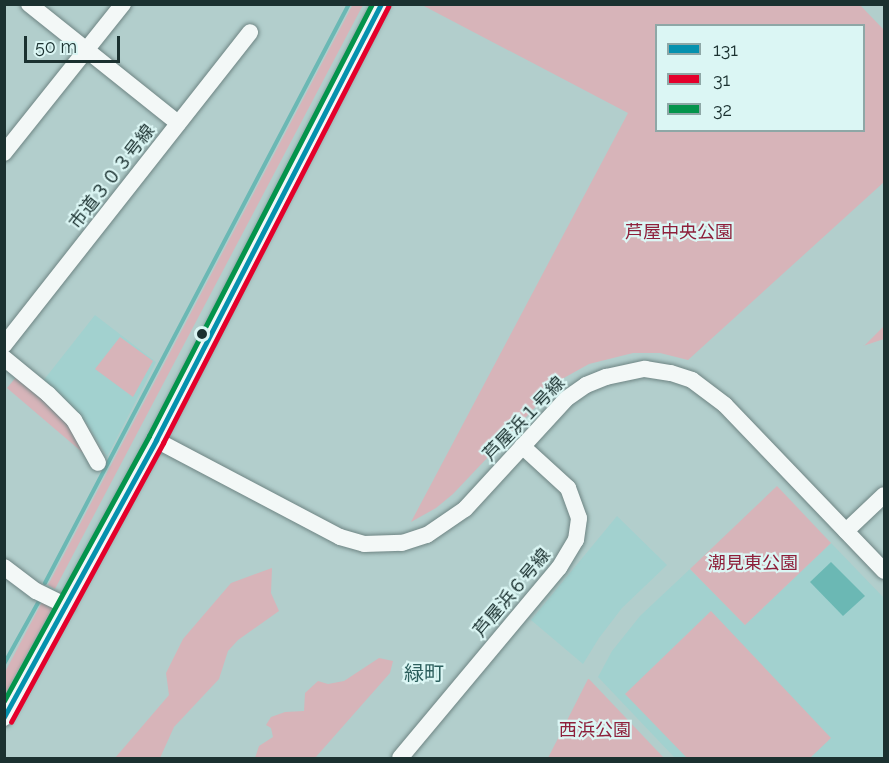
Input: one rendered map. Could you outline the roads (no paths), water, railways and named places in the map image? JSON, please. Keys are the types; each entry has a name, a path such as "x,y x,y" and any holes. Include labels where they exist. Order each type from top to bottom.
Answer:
{"street":[{"path":"29,4 178,123"},
{"path":"4,153 123,4"},
{"path":"4,718 156,441 381,4"},
{"name":"市道３０３号線","path":"4,345 250,32"},
{"path":"4,358 48,394 74,420 98,463"},
{"name":"芦屋浜１号線","path":"156,441 340,537 364,544 402,543 427,535 465,509 566,399 586,385 606,377 645,369 670,373 693,380 724,405 885,572"},
{"name":"芦屋浜６号線","path":"400,759 560,568 576,540 579,518 568,488 522,446"},
{"path":"846,531 885,495"},
{"path":"4,567 36,591 67,606"}],"waterway":[{"path":"45,583 349,4"},
{"path":"4,664 39,601"}],"district":[{"name":"緑町","path":"424,673"}],"park label":[{"name":"芦屋中央公園","path":"679,232"},
{"name":"潮見東公園","path":"753,563"},
{"name":"西浜公園","path":"595,730"}]}
